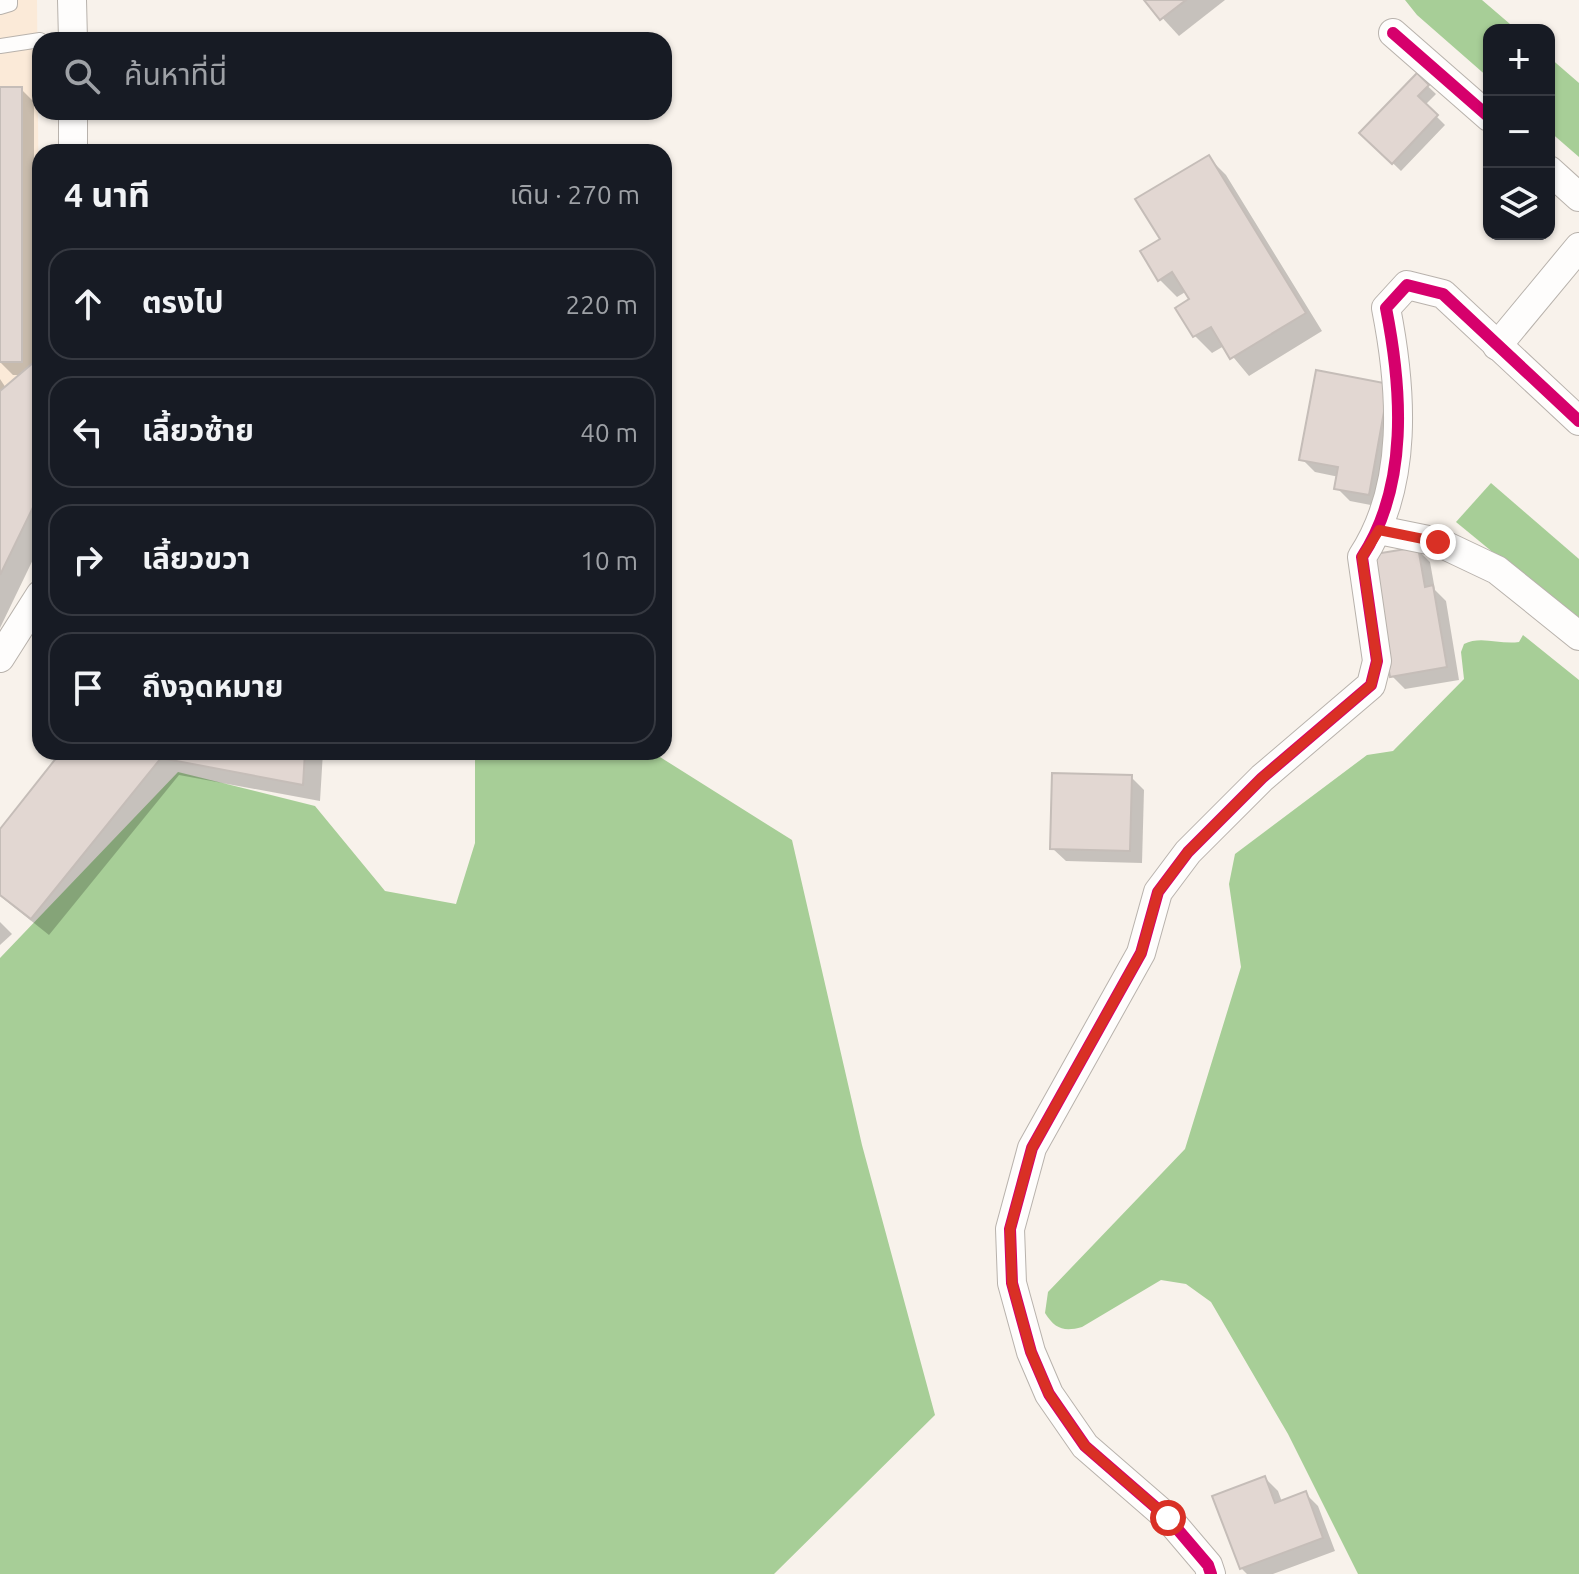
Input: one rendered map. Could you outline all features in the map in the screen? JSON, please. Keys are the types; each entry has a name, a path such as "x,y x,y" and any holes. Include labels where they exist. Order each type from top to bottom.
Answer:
{"street":[{"path":"72,0 73,32"},
{"path":"1393,33 1483,112"},
{"path":"73,120 73,144"},
{"path":"1555,175 1579,197"},
{"path":"1497,346 1579,247"},
{"path":"1211,1574 1208,1565 1168,1518 1085,1446 1049,1394 1031,1352 1012,1283 1010,1229 1032,1148 1141,953 1158,892 1188,852 1262,778 1371,685 1377,661 1362,557 1379,530 1393,485 1398,394 1397,360 1386,308 1407,285 1443,294 1579,421"},
{"path":"1379,530 1438,542 1497,570 1579,636"},
{"path":"0,658 32,608"}],"lane":[{"path":"0,7 10,4 10,0"},
{"path":"0,46 32,41"}],"shaded area":[{"path":"0,0 37,0 37,32 32,32 32,120 38,120 38,144 32,144 32,364 0,391"},
{"path":"1405,0 1482,0 1510,24 1483,24 1483,73 1417,15"},
{"path":"1555,62 1579,83 1579,157 1555,136"},
{"path":"1491,483 1579,559 1579,623 1456,522"},
{"path":"1523,635 1579,680 1579,1574 1358,1574 1288,1434 1211,1302 1186,1284 1161,1280 1082,1327 1065,1329 1052,1323 1045,1313 1048,1292 1185,1149 1241,967 1229,884 1235,854 1367,755 1393,751 1464,679 1461,652 1464,644 1477,640 1519,642"},
{"path":"475,760 665,760 792,840 862,1145 935,1415 774,1574 0,1574 0,958 178,772 315,806 385,891 456,904 475,843"}],"building":[{"path":"1144,0 1186,0 1160,20"},
{"path":"1417,73 1429,85 1418,96 1438,115 1392,164 1359,133"},
{"path":"0,87 22,87 22,362 0,362"},
{"path":"1209,155 1306,313 1230,359 1211,327 1193,337 1175,308 1189,299 1172,272 1158,281 1140,251 1160,239 1135,199"},
{"path":"32,364 32,509 0,575 0,391"},
{"path":"1316,370 1389,384 1369,495 1334,489 1338,467 1299,460"},
{"path":"1418,547 1425,587 1433,585 1447,667 1390,677 1369,555"},
{"path":"55,760 159,760 31,919 0,895 0,829"},
{"path":"172,760 305,760 303,785"},
{"path":"1052,773 1132,775 1130,851 1050,849"},
{"path":"1265,1476 1275,1503 1306,1491 1323,1538 1240,1569 1212,1496"}],"cycle path":[{"path":"1393,33 1483,112"},
{"path":"1211,1574 1208,1565 1168,1518 1085,1446 1049,1394 1031,1352 1012,1283 1010,1229 1032,1148 1141,953 1158,892 1188,852 1262,778 1371,685 1377,661 1362,557 1388,499 1398,436 1396,371 1386,308 1407,285 1443,294 1579,421"}],"route":[{"path":"1168,1518 1085,1446 1049,1394 1031,1352 1012,1283 1010,1229 1032,1148 1141,953 1158,892 1188,852 1262,778 1371,685 1377,661 1362,557 1379,530 1438,542"}]}
